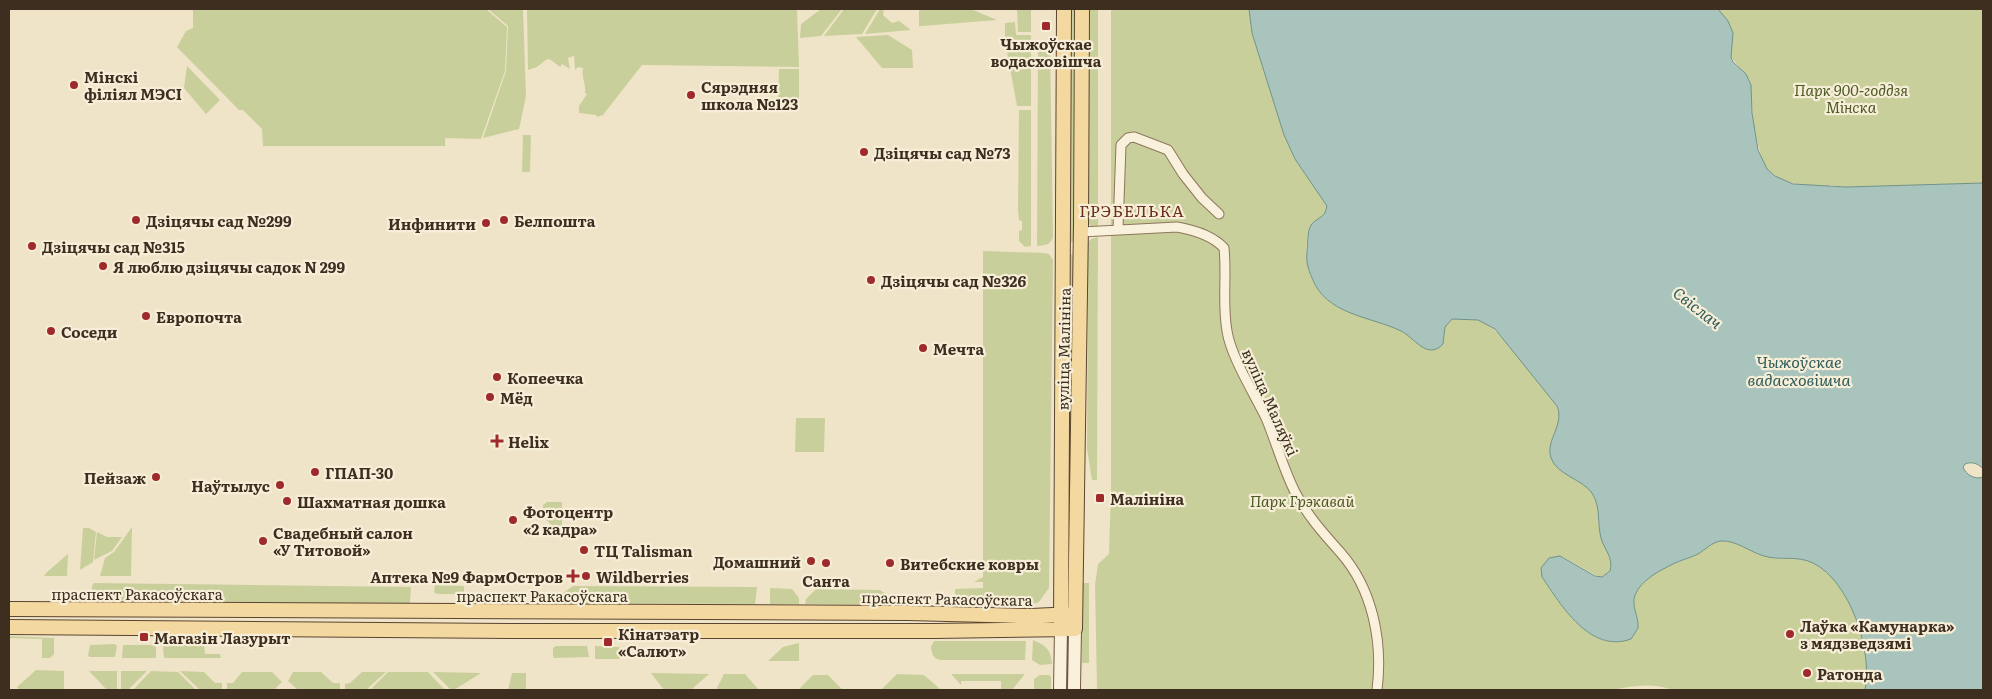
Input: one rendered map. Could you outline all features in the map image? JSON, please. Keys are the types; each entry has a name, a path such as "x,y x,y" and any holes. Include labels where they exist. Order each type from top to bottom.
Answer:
{"main road":[{"name":"вуліца Малініна","path":"1064,9 1064,248 1068,629 1074,690"},
{"name":"вуліца Малініна","path":"1068,614 1081,232 1082,9"},
{"path":"1064,248 1080,248"},
{"name":"праспект Ракасоўскага","path":"9,609 907,613 1031,616 1068,614"},
{"name":"праспект Ракасоўскага","path":"9,627 517,630 1068,629"},
{"name":"вуліца Малініна","path":"1060,690 1068,629"}],"street":[{"path":"1118,229 1121,145 1128,138 1134,137 1168,150 1202,198 1219,214"},
{"name":"вуліца Маляўкі","path":"1081,232 1177,226 1207,236 1219,242 1224,248 1224,305 1227,333 1236,358 1266,418 1294,491 1310,517 1349,564 1367,595 1376,626 1380,663 1377,690"}],"green space":[{"path":"193,9 486,9 507,27 505,71 481,139 445,138 445,146 263,146 262,129 243,110 239,110 177,47 186,31 193,28"},
{"path":"488,9 523,9 526,96 519,129 483,138 506,71 508,26"},
{"path":"527,9 797,9 799,67 642,65 603,115 597,117 596,115 579,113 579,106 587,94 585,93 583,68 578,67 575,70 574,56 568,58 570,69 562,64 560,67 547,59 537,67 528,70"},
{"path":"821,9 842,9 821,36 800,38 801,24"},
{"path":"844,9 877,9 862,34 824,36"},
{"path":"880,9 884,9 883,15 892,23 899,21 911,30 865,34"},
{"path":"919,9 971,9 997,20 919,26"},
{"path":"1017,9 1031,9 1031,32 1018,32"},
{"path":"1069,9 1074,9 1073,241 1071,243 1069,242"},
{"path":"1089,9 1098,9 1098,226 1091,226 1088,223"},
{"name":"Парк Грэкавай","path":"1111,9 1249,9 1252,33 1284,135 1295,159 1327,206 1326,213 1311,225 1307,241 1308,267 1318,289 1329,301 1343,310 1390,325 1404,332 1416,343 1444,341 1445,327 1452,319 1475,319 1495,330 1528,366 1549,394 1559,412 1559,424 1551,453 1553,460 1564,472 1584,484 1592,494 1597,506 1601,538 1611,565 1608,574 1599,577 1563,557 1542,577 1558,601 1578,624 1602,640 1616,642 1631,639 1638,628 1634,599 1642,584 1656,573 1697,554 1714,543 1727,541 1768,557 1807,561 1826,572 1838,585 1848,601 1862,637 1866,656 1867,674 1865,690 1673,690 1650,685 1611,690 1097,690 1095,585 1098,564 1109,554 1111,489"},
{"name":"Парк 900-годдзя Мінска","path":"1718,9 1983,9 1983,183 1846,187 1830,185 1830,187 1806,186 1783,181 1767,169 1762,160 1753,125 1751,85 1749,79 1731,57 1731,31"},
{"path":"1015,22 1016,35 1031,35 1031,106 1017,106 1005,41 1005,23"},
{"path":"888,35 912,50 913,68 882,68 856,37"},
{"path":"1050,45 1053,237 1047,244 1037,246 1038,46"},
{"path":"187,66 220,100 206,114 184,88"},
{"path":"779,69 799,69 799,100 778,98"},
{"path":"1019,110 1031,110 1031,246 1025,247 1019,241 1022,221 1019,220 1018,210"},
{"path":"523,135 531,135 530,172 522,172"},
{"path":"1098,237 1097,480 1092,480 1087,449 1088,243 1091,239"},
{"path":"983,251 1044,253 1049,254 1053,260 1049,588 1039,602 1023,608 955,605 958,600 983,600 983,597 957,597 955,589 983,588 983,582 974,582 983,577"},
{"path":"1069,254 1073,255 1072,569 1068,569"},
{"path":"796,418 825,418 824,452 795,452"},
{"path":"547,502 562,502 562,532 559,532 543,517 543,505"},
{"path":"132,527 131,576 100,576 105,558 114,552"},
{"path":"83,528 89,528 96,532 93,562 80,570"},
{"path":"97,532 107,537 122,537 112,551 94,560"},
{"path":"68,554 67,576 44,576 46,573"},
{"path":"94,583 411,587 410,604 92,600 92,586"},
{"path":"1082,583 1089,583 1089,663 1082,663"},
{"path":"435,585 464,586 464,594 437,594 434,592"},
{"path":"573,586 757,587 755,604 556,603 556,598"},
{"path":"770,588 792,589 799,598 799,604 770,604"},
{"path":"816,589 880,590 886,594 886,605 805,604 806,599"},
{"path":"9,636 54,638 54,654 50,658 42,658 42,639 9,638"},
{"path":"162,639 200,639 204,643 205,654 220,654 221,658 164,658"},
{"path":"1033,640 1047,649 1052,664 1040,665 1032,660"},
{"path":"934,641 1026,641 1025,660 941,660 933,656 931,647"},
{"path":"799,643 799,661 768,661 783,647"},
{"path":"115,644 117,646 115,657 88,656 90,645"},
{"path":"123,645 156,645 156,658 122,658"},
{"path":"556,646 587,646 589,657 554,658 553,648"},
{"path":"595,646 619,647 621,649 621,657 619,659 595,659"},
{"path":"36,670 64,671 64,690 20,690 17,687"},
{"path":"89,671 117,671 117,690 107,690"},
{"path":"121,671 147,671 128,690 121,690"},
{"path":"151,671 178,672 196,690 133,690"},
{"path":"180,671 204,672 215,683 222,683 222,690 200,690"},
{"path":"242,672 272,672 282,682 274,690 227,690 227,683 233,683"},
{"path":"293,672 321,672 333,683 340,683 340,690 298,690 288,681"},
{"path":"362,672 386,672 366,690 345,690 345,684 350,683"},
{"path":"388,672 428,672 445,690 370,690"},
{"path":"433,672 481,673 451,690"},
{"path":"512,673 526,673 526,690 508,690"},
{"path":"651,673 709,674 691,690 664,690"},
{"path":"724,674 745,674 759,690 716,690"},
{"path":"897,674 924,675 941,690 881,690"},
{"path":"951,674 1025,674 1012,690 1001,690 1001,681 961,681 961,685"},
{"path":"813,675 828,675 843,690 798,690"},
{"path":"1040,675 1049,675 1051,677 1051,690 1034,690 1034,679"}],"water":[{"name":"Чыжоўскае вадасховішча","path":"1249,9 1718,9 1728,21 1733,33 1731,57 1733,62 1746,74 1751,85 1752,113 1758,150 1767,169 1775,176 1793,184 1846,187 1983,183 1983,469 1973,463 1965,464 1963,467 1971,476 1983,477 1983,690 1865,690 1867,674 1862,637 1848,601 1838,585 1826,572 1807,561 1764,556 1727,541 1715,543 1698,554 1668,567 1651,576 1642,585 1634,599 1638,628 1631,639 1616,642 1602,640 1578,624 1558,601 1542,577 1541,568 1549,558 1560,556 1595,576 1602,577 1610,571 1611,562 1601,538 1595,498 1588,488 1559,469 1551,458 1551,445 1559,420 1557,406 1495,329 1478,320 1452,319 1445,327 1443,344 1437,349 1426,349 1401,331 1338,307 1327,300 1319,290 1312,278 1308,265 1308,238 1311,225 1324,215 1327,206 1295,159 1284,135 1252,33"}],"place":[{"name":"Чыжоўскае водасховішча","path":"1046,26"},
{"name":"Мінскі філіял МЭСІ","path":"74,85"},
{"name":"Сярэдняя школа №123","path":"691,95"},
{"name":"Дзіцячы сад №73","path":"864,152"},
{"name":"Дзіцячы сад №299","path":"136,220"},
{"name":"Белпошта","path":"504,220"},
{"name":"Инфинити","path":"486,223"},
{"name":"Дзіцячы сад №315","path":"32,246"},
{"name":"Я люблю дзіцячы садок N 299","path":"103,266"},
{"name":"Дзіцячы сад №326","path":"871,280"},
{"name":"Европочта","path":"146,316"},
{"name":"Соседи","path":"51,331"},
{"name":"Мечта","path":"923,348"},
{"name":"Копеечка","path":"497,377"},
{"name":"Мёд","path":"490,397"},
{"name":"Helix","path":"497,441"},
{"name":"ГПАП-30","path":"315,472"},
{"name":"Пейзаж","path":"156,477"},
{"name":"Наўтылус","path":"280,485"},
{"name":"Малініна","path":"1100,498"},
{"name":"Шахматная дошка","path":"287,501"},
{"name":"Фотоцентр «2 кадра»","path":"513,520"},
{"name":"Свадебный салон «У Титовой»","path":"263,541"},
{"name":"ТЦ Talisman","path":"584,550"},
{"name":"Домашний","path":"811,561"},
{"name":"Санта","path":"826,563"},
{"name":"Витебские ковры","path":"890,563"},
{"name":"Аптека №9 ФармОстров","path":"573,576"},
{"name":"Wildberries","path":"586,576"},
{"name":"Лаўка «Камунарка» з мядзведзямі","path":"1790,634"},
{"name":"Магазін Лазурыт","path":"144,637"},
{"name":"Кінатэатр «Салют»","path":"608,642"},
{"name":"Ратонда","path":"1807,673"}],"district":[{"name":"ГРЭБЕЛЬКА","path":"1132,210"}],"water label":[{"name":"Свіслач","path":"1698,307"}]}
